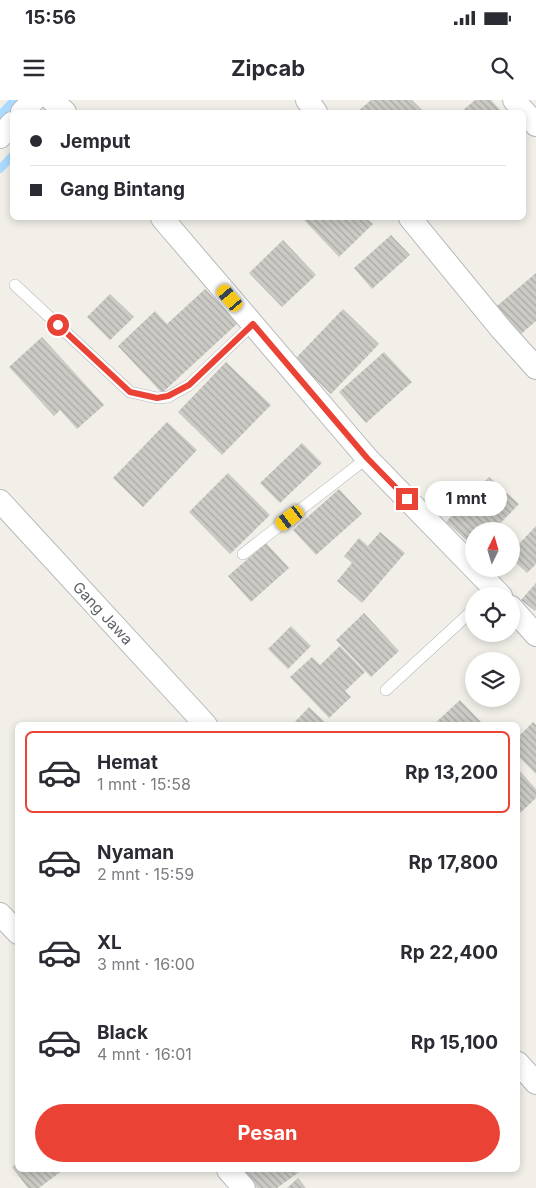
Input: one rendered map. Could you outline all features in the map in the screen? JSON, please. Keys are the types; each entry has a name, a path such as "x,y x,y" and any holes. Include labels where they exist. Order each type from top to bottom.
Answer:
{"street":[{"path":"24,110 34,100"},
{"path":"306,100 314,110"},
{"path":"514,100 523,110"},
{"path":"526,114 536,125"},
{"path":"0,137 10,125"},
{"path":"164,220 367,458 465,559"},
{"path":"412,220 501,329 536,368"},
{"name":"Gang Jawa","path":"0,501 203,722"},
{"path":"520,618 536,635"},
{"path":"0,914 15,930"},
{"path":"520,1065 536,1083"},
{"path":"230,1172 244,1188"}],"lane":[{"path":"15,285 130,392 157,398 168,396 189,385 253,324"},
{"path":"243,554 367,458"},
{"path":"386,690 465,617"}],"building":[{"path":"371,100 412,100 422,110 359,110"},
{"path":"475,100 491,100 500,110 463,110"},
{"path":"304,220 368,220 373,224 339,257"},
{"path":"391,235 410,255 372,289 354,268"},
{"path":"283,240 316,275 282,307 249,273"},
{"path":"536,273 536,321 521,334 497,306"},
{"path":"205,289 238,323 162,393 118,346 155,311 167,324"},
{"path":"110,294 134,317 110,340 87,317"},
{"path":"343,309 379,344 331,394 295,359"},
{"path":"42,337 104,405 77,429 60,410 54,416 9,367"},
{"path":"384,352 412,382 366,423 339,392"},
{"path":"226,362 271,405 222,455 178,412"},
{"path":"167,422 197,450 143,507 113,478"},
{"path":"302,443 322,463 280,503 260,483"},
{"path":"228,473 270,515 230,554 189,512"},
{"path":"489,477 519,504 502,522 465,522 465,539 446,522"},
{"path":"339,489 362,514 316,555 293,530"},
{"path":"536,526 536,564 527,573 520,566 520,543"},
{"path":"380,532 405,553 362,603 337,581 352,563 344,556 359,538 368,546"},
{"path":"266,543 289,568 251,602 228,576"},
{"path":"536,583 536,610 535,611 521,600"},
{"path":"364,613 399,651 371,677 336,640"},
{"path":"291,626 311,646 288,669 268,649"},
{"path":"340,646 365,672 345,691 351,697 329,718 290,677 312,657 320,665"},
{"path":"460,700 481,722 436,722"},
{"path":"309,707 325,722 295,722"},
{"path":"533,722 536,725 536,774 520,758 520,735"},
{"path":"520,771 536,789 536,798 520,813"},
{"path":"16,1172 60,1172 39,1188 28,1188"},
{"path":"245,1172 299,1172 277,1188 257,1188"},
{"path":"298,1178 306,1188 287,1188"}],"waterway":[{"path":"0,115 14,100"},
{"path":"0,169 10,158"}],"route":[{"path":"58,325 130,392 157,398 168,396 189,385 253,324 367,458 407,499"}]}
